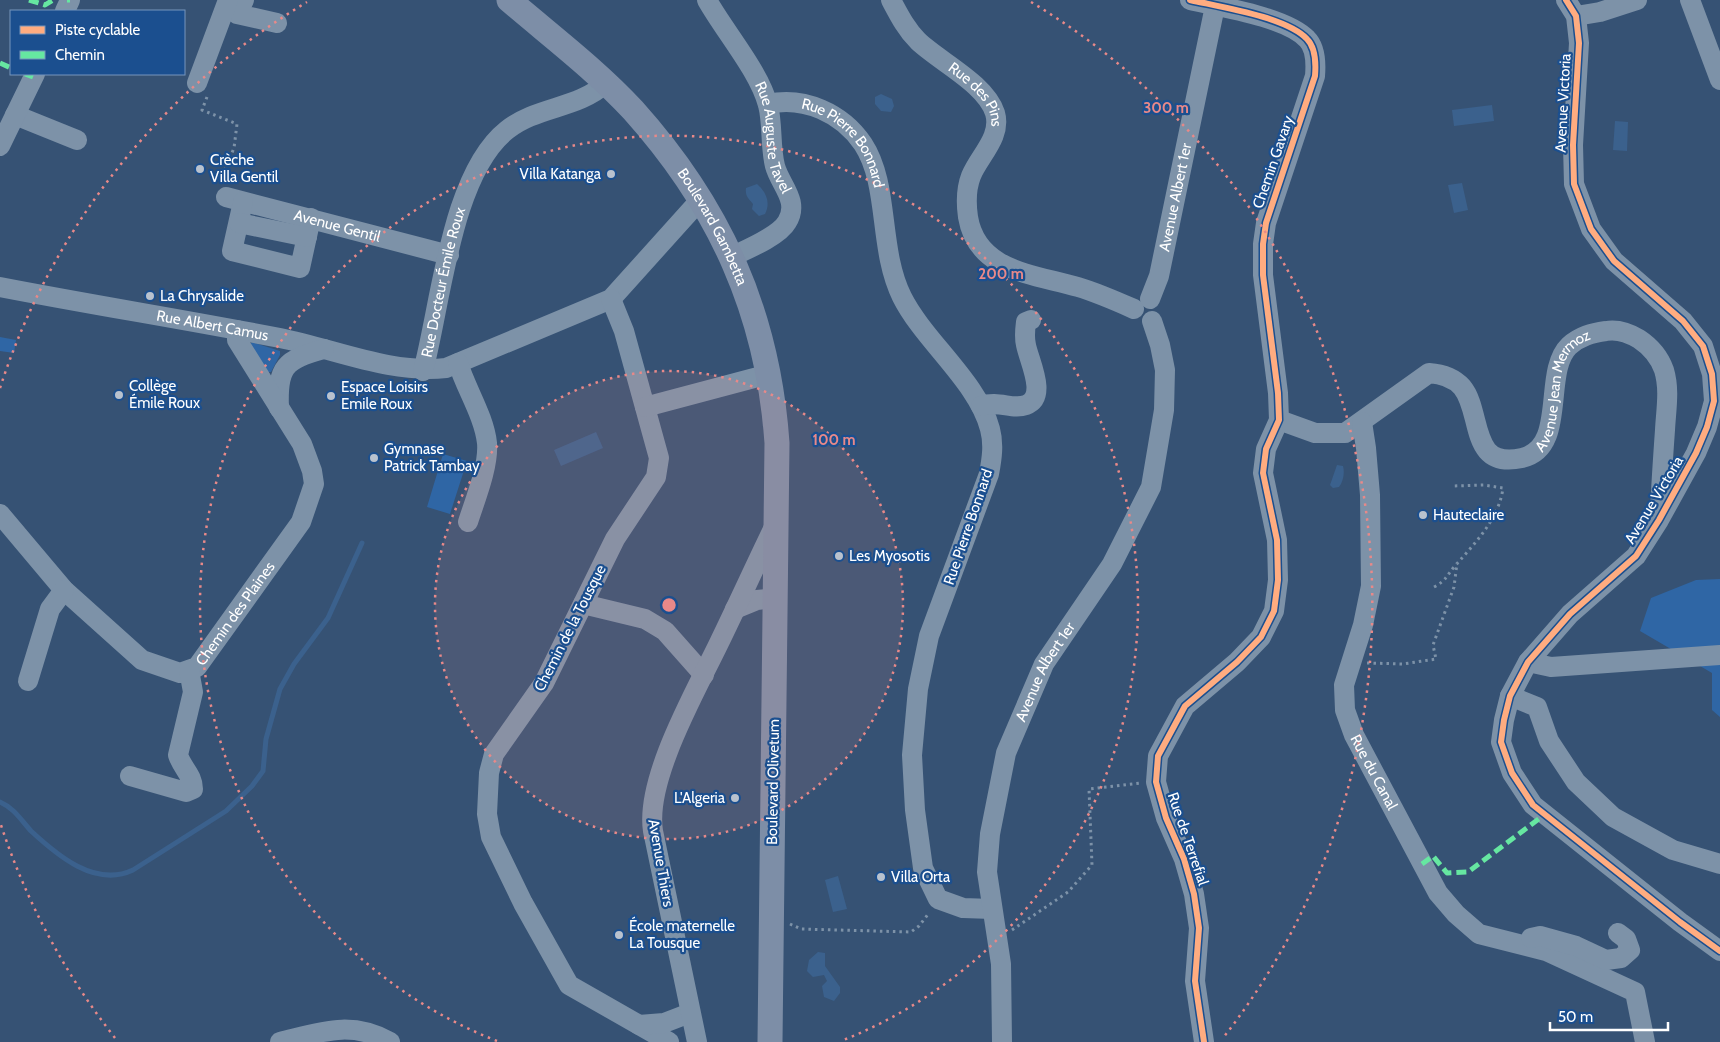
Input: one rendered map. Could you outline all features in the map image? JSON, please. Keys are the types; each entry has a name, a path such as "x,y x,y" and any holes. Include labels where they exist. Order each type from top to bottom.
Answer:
{"main road":[{"name":"Boulevard Gambetta","path":"509,0 606,83 653,134 701,199 733,256 754,313 769,374 777,443 777,521"},
{"name":"Boulevard Olivetum","path":"770,1042 777,521"}],"street":[{"name":"Rue Auguste Tavel","path":"707,0 752,71 768,104 776,169 791,198 791,212 788,222 781,231 733,256"},
{"name":"Rue des Pins","path":"891,0 906,27 919,42 986,97 996,114 996,130 982,159 972,174 967,190 969,221 973,237 981,250 994,260 1012,268 1100,294 1142,304 1135,315 1140,321 1152,321"},
{"name":"Chemin Gavary","path":"1190,0 1212,3 1293,28 1308,40 1316,60 1315,76 1266,223 1263,244 1263,275 1278,393 1279,420"},
{"path":"1571,8 1600,12 1637,0"},
{"path":"1690,0 1720,80"},
{"path":"236,1 238,14 277,24"},
{"path":"203,87 236,1"},
{"name":"Avenue Albert 1er","path":"1142,304 1159,276 1212,3"},
{"name":"Avenue Victoria","path":"1571,8 1579,43 1573,145 1574,184 1591,228 1614,261 1683,321 1703,346 1712,374 1714,401 1707,427 1696,453 1659,520 1636,556 1570,614 1528,662 1510,696 1501,742 1512,773 1533,805 1680,922 1720,950"},
{"path":"0,146 35,75"},
{"name":"Rue Docteur Émile Roux","path":"606,83 595,93 581,100 553,107 526,117 506,131 488,152 472,178 463,199 423,371 446,368 612,299 701,199"},
{"name":"Rue Pierre Bonnard","path":"768,104 796,101 811,104 850,128 863,144 874,165 878,180 884,238 890,266 901,295 915,321 981,406 990,428 993,452 989,474 929,636 918,689 912,755 915,810 922,868 938,899"},
{"path":"15,115 77,140"},
{"path":"234,200 238,223 232,251 300,268 309,228 238,223"},
{"name":"Avenue Gentil","path":"234,200 309,228 449,256"},
{"name":"Rue Albert Camus","path":"0,287 280,338 400,368 423,371"},
{"name":"Chemin de la Tousque","path":"612,299 624,332 659,458 656,477 615,539 544,683 494,754 489,773 487,814 491,837 523,902 569,985 669,1042"},
{"path":"981,406 992,403 1017,407 1028,404 1035,398 1037,387 1025,343 1026,322 1031,320"},
{"name":"Avenue Albert 1er","path":"1002,1042 1001,964 987,872 990,834 1006,753 1044,664 1112,564 1151,487 1164,410 1164,378 1160,345 1152,321"},
{"name":"Chemin des Plaines","path":"0,514 64,590 142,660 180,673 196,667 302,522 314,484 309,458 236,340 237,330"},
{"name":"Avenue Jean Mermoz","path":"1279,420 1315,433 1345,433 1428,373 1446,375 1462,388 1473,415 1478,437 1493,456 1506,459 1523,458 1537,450 1550,431 1558,367 1568,347 1585,335 1611,330 1630,334 1650,346 1664,372 1668,396 1659,520"},
{"path":"280,338 288,344 291,360"},
{"path":"279,408 279,378 291,360 325,348"},
{"path":"458,363 487,442 487,458 468,522"},
{"path":"645,407 769,374"},
{"path":"259,378 268,381 279,378"},
{"name":"Rue de Terrefial","path":"1204,1042 1195,981 1198,928 1194,894 1184,859 1166,818 1156,782 1158,756 1185,706 1237,662 1261,637 1274,611 1278,580 1277,540 1263,473 1266,449 1279,420"},
{"name":"Rue du Canal","path":"1362,422 1370,495 1371,586 1363,625 1344,685 1345,710 1354,735 1438,894 1456,914 1480,934 1546,951 1635,992 1645,1042"},
{"name":"Avenue Thiers","path":"697,1042 651,817 652,803 660,775 704,675 777,521"},
{"path":"28,681 50,609 64,590"},
{"path":"735,609 757,600 775,598"},
{"path":"583,604 645,619 666,632 704,675"},
{"path":"1528,662 1551,667 1720,655"},
{"path":"130,776 186,792 193,789 193,780 181,764 178,755 193,692 189,670"},
{"path":"1510,696 1538,707 1549,741 1576,782 1613,817 1673,850 1720,864"},
{"path":"938,899 964,908 992,909"},
{"path":"1510,942 1540,936 1576,946 1606,960 1621,958 1630,950 1626,939 1618,932"},
{"path":"638,1025 664,1023 690,1013"},
{"path":"280,1042 328,1030 351,1028 367,1031 390,1042"}],"path":[{"path":"203,87 202,110 237,124 234,148 215,192 234,200"},
{"path":"1434,587 1446,581 1457,563 1480,538 1502,501 1503,488 1484,485 1452,486"},
{"path":"1360,662 1403,664 1436,659 1433,645 1454,587 1457,563"},
{"path":"998,940 1068,892 1092,865 1089,789 1127,785"},
{"path":"785,922 801,929 911,932 919,926 938,899"}],"shaded area":[{"path":"881,94 892,99 894,106 891,112 881,111 875,104 875,97"},
{"path":"1492,105 1494,121 1454,126 1452,110"},
{"path":"1615,121 1628,122 1627,151 1613,150"},
{"path":"1462,183 1468,210 1454,213 1448,185"},
{"path":"757,184 763,190 768,205 765,214 759,216 752,209 753,204 746,193 746,188"},
{"path":"0,337 16,340 14,353 0,351"},
{"path":"252,342 280,351 280,355 271,372 268,372 250,345"},
{"path":"596,432 603,448 561,466 554,450"},
{"path":"443,454 467,461 450,514 427,507"},
{"path":"1337,465 1343,466 1344,472 1342,483 1339,487 1333,488 1330,485"},
{"path":"1720,579 1720,717 1712,710 1712,673 1640,631 1651,598 1696,580"},
{"path":"838,876 847,909 833,912 825,880"},
{"path":"818,952 825,953 825,966 840,987 840,993 834,1001 824,997 822,986 827,981 824,975 813,977 807,971 809,960"}],"waterway":[{"path":"0,802 13,811 31,831 65,859 91,872 105,875 133,870 226,811 252,786 263,771 266,739 280,689 294,664 328,618 362,543"}],"marked path":[{"path":"29,0 45,5 53,0"},
{"path":"0,63 10,68"},
{"path":"28,75 33,77"},
{"path":"1422,864 1433,856 1447,873 1468,872 1544,815"}],"cycle path":[{"path":"1190,0 1252,14 1284,25 1297,31 1307,39 1315,56 1315,76 1266,223 1263,244 1263,275 1278,393 1279,420 1266,449 1263,473 1277,540 1278,580 1274,611 1261,637 1237,662 1185,706 1158,756 1156,782 1166,818 1184,859 1194,894 1199,928 1195,981 1204,1042"},
{"path":"1566,0 1576,16 1579,43 1573,145 1574,184 1591,229 1614,261 1683,321 1703,346 1712,374 1714,401 1707,427 1696,453 1659,520 1636,556 1570,614 1528,662 1510,696 1501,742 1512,773 1533,805 1680,922 1720,951"}],"place":[{"name":"Crèche Villa Gentil","path":"200,169"},
{"name":"Villa Katanga","path":"611,174"},
{"name":"La Chrysalide","path":"150,296"},
{"name":"Collège Émile Roux","path":"119,395"},
{"name":"Espace Loisirs Emile Roux","path":"331,396"},
{"name":"Gymnase Patrick Tambay","path":"374,458"},
{"name":"Hauteclaire","path":"1423,515"},
{"name":"Les Myosotis","path":"839,556"},
{"name":"L'Algeria","path":"735,798"},
{"name":"Villa Orta","path":"881,877"},
{"name":"École maternelle La Tousque","path":"619,935"}]}
